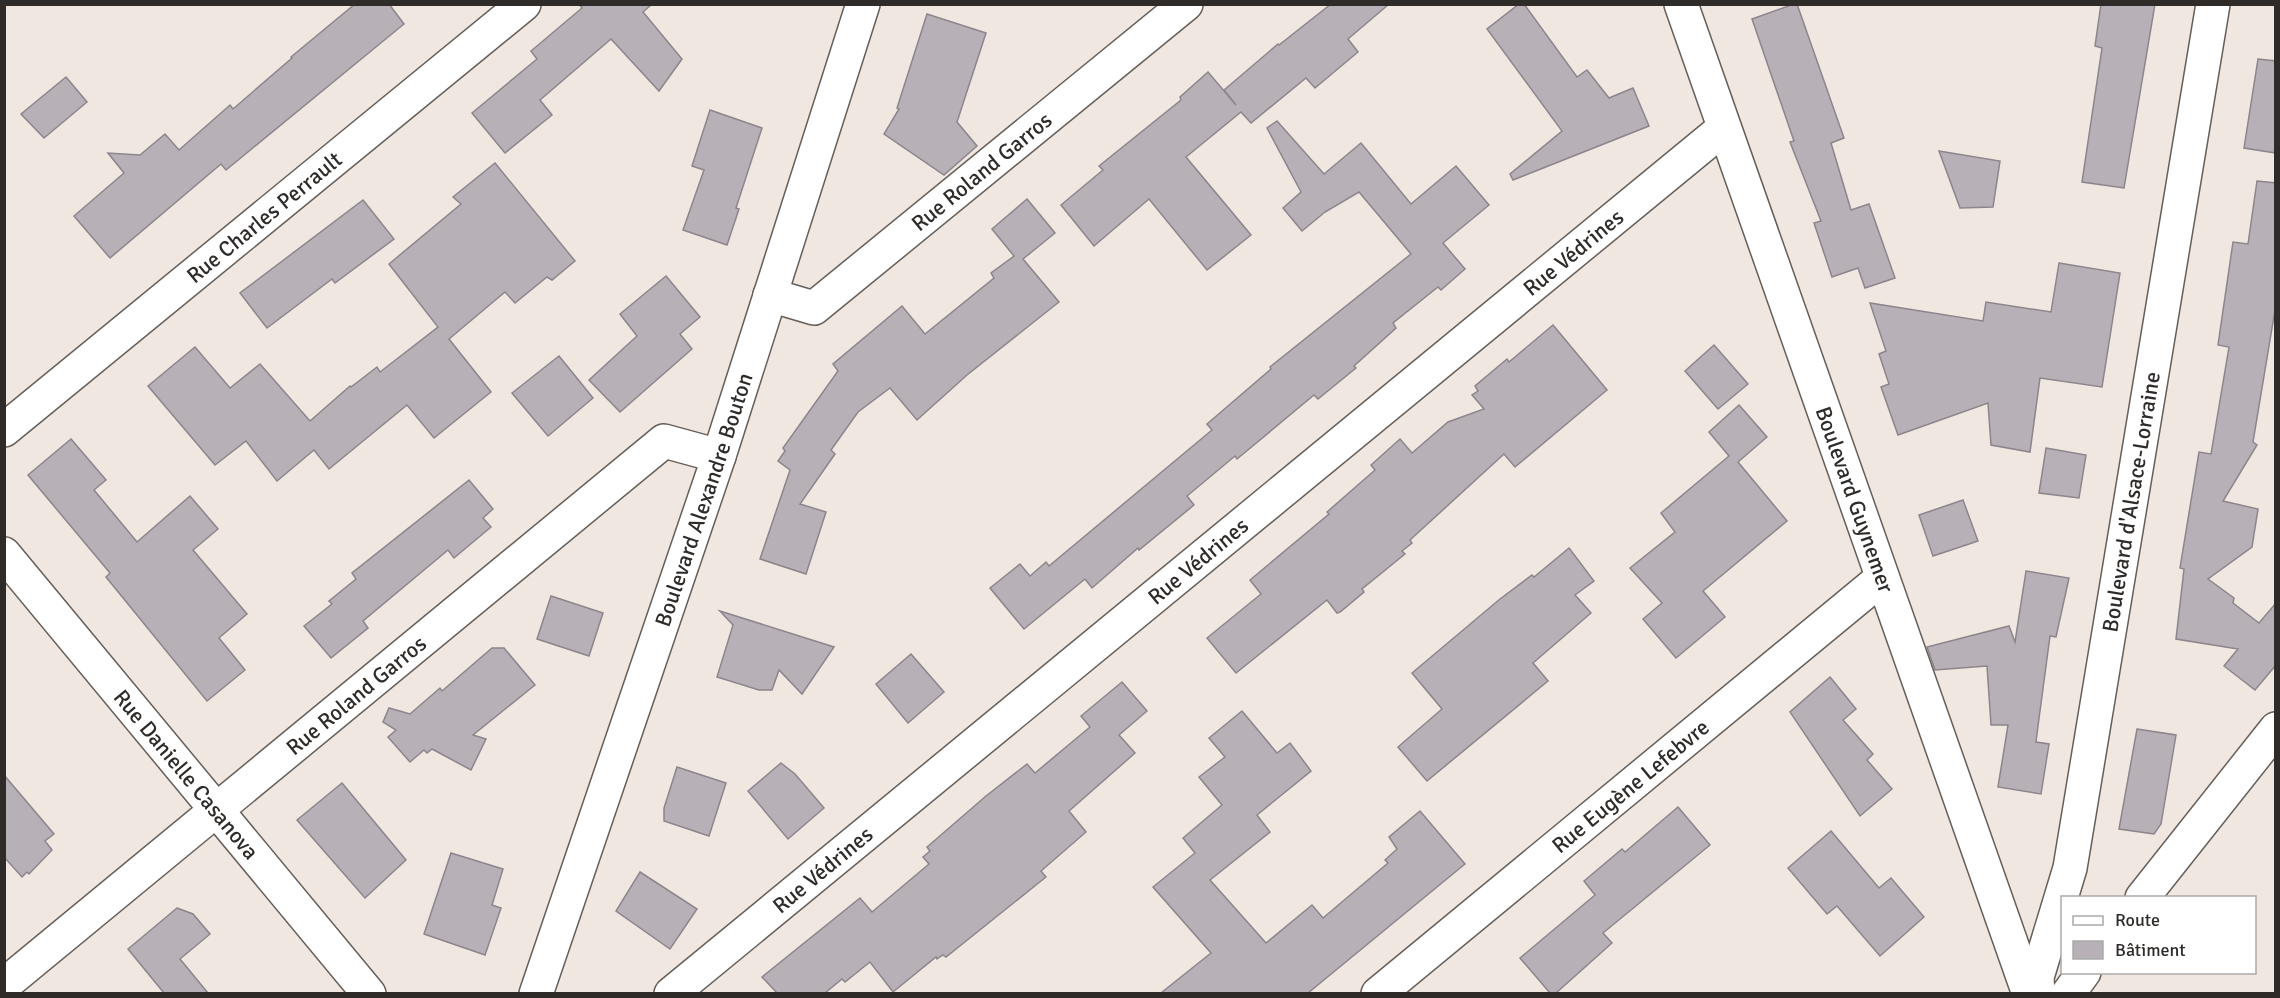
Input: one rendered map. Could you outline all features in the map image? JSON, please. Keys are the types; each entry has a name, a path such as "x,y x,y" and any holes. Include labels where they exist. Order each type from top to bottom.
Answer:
{"street":[{"name":"Rue Charles Perrault","path":"4,430 524,4"},
{"name":"Boulevard Alexandre Bouton","path":"536,993 719,456 863,4"},
{"name":"Rue Roland Garros","path":"770,295 814,308 1186,4"},
{"name":"Boulevard Guynemer","path":"1681,4 2029,993"},
{"name":"Boulevard d'Alsace-Lorraine","path":"2062,896 2070,868 2213,4"},
{"name":"Rue Védrines","path":"671,993 1724,128"},
{"name":"Rue Roland Garros","path":"4,985 664,441 719,456"},
{"name":"Rue Danielle Casanova","path":"4,554 369,993"},
{"name":"Rue Eugène Lefebvre","path":"1378,993 1882,578"},
{"path":"2143,896 2276,729"},
{"name":"Boulevard d'Alsace-Lorraine","path":"2038,993 2037,977 2061,898"},
{"path":"2068,993 2082,974"}],"building":[{"path":"355,4 389,4 404,24 226,170 221,164 110,258 74,216 124,173 108,153 140,155 165,134 179,150 230,105 233,109"},
{"path":"579,4 652,4 643,12 682,59 659,91 611,39 540,100 552,115 505,153 472,113 537,59 531,51 582,8"},
{"path":"1331,4 1389,4 1348,39 1358,52 1315,88 1306,78 1251,123 1241,112 1186,157 1251,235 1207,270 1149,199 1094,246 1061,205 1103,170 1099,166 1181,100 1180,97 1208,72 1236,105 1224,90 1278,44"},
{"path":"1519,4 1524,4 1577,77 1587,70 1609,98 1633,88 1649,126 1513,180 1510,174 1562,131 1487,29"},
{"path":"1797,4 1844,138 1831,143 1851,210 1869,204 1895,278 1865,288 1858,268 1832,277 1814,223 1821,221 1790,142 1794,141 1752,19"},
{"path":"2101,4 2155,4 2124,188 2082,182 2102,48 2095,46"},
{"path":"927,14 986,33 957,122 977,146 944,175 884,134 899,109 897,108"},
{"path":"2258,59 2276,61 2276,153 2244,148"},
{"path":"66,77 87,102 44,138 21,114"},
{"path":"710,110 762,128 736,208 739,209 727,245 683,230 704,170 692,166"},
{"path":"1277,121 1324,174 1361,143 1411,204 1456,166 1489,205 1443,243 1465,269 1441,290 1438,287 1393,323 1396,328 1354,366 1356,368 1318,399 1314,395 1237,459 1235,456 1187,496 1194,505 1139,550 1138,548 1092,588 1085,579 1024,629 990,588 1020,564 1030,576 1046,562 1049,566 1212,430 1207,424 1271,369 1270,367 1411,254 1359,192 1325,212 1302,231 1283,208 1301,192 1267,128"},
{"path":"1939,151 2000,161 1993,207 1960,208"},
{"path":"495,163 575,261 552,280 547,277 515,303 505,292 449,339 491,392 434,438 407,405 329,469 314,450 277,481 246,441 215,465 148,386 195,347 230,388 260,364 310,421 350,386 377,367 380,372 438,327 389,264 461,204 453,197"},
{"path":"2257,181 2276,183 2276,304 2253,442 2257,445 2223,501 2258,509 2252,547 2208,579 2234,598 2233,603 2259,623 2276,603 2276,665 2255,690 2224,666 2238,649 2176,639 2184,569 2180,568 2199,452 2211,454 2229,347 2218,345 2233,242 2248,244"},
{"path":"1027,199 1055,233 1023,259 1059,302 967,375 917,420 890,388 858,412 831,450 835,454 800,504 826,512 806,574 760,559 790,470 778,461 785,451 783,448 838,371 833,364 902,306 925,334 994,278 991,273 1014,256 992,229"},
{"path":"363,200 394,239 335,283 332,279 267,328 240,293"},
{"path":"2059,263 2120,273 2102,387 2040,378 2030,452 1991,445 1988,403 1898,435 1881,387 1889,384 1879,354 1886,351 1870,303 1983,321 1986,302 2051,312"},
{"path":"666,276 700,317 680,334 692,349 620,412 589,380 637,336 620,314"},
{"path":"1553,325 1607,390 1515,467 1504,454 1410,540 1412,543 1402,551 1405,554 1362,589 1364,592 1340,612 1337,613 1327,600 1236,673 1207,638 1261,594 1250,580 1329,514 1327,512 1375,470 1371,465 1400,439 1412,453 1448,422 1484,409 1472,395 1478,391 1475,386 1507,359 1509,362"},
{"path":"1714,345 1748,384 1718,409 1685,371"},
{"path":"559,356 593,398 548,436 512,393"},
{"path":"1739,405 1767,437 1738,462 1787,521 1703,591 1725,617 1676,658 1643,619 1662,603 1630,568 1675,532 1661,513 1729,456 1709,432"},
{"path":"71,439 106,480 94,490 137,542 190,496 218,529 193,550 247,614 219,638 245,670 207,701 106,577 110,573 28,475"},
{"path":"2046,448 2086,455 2079,498 2039,493"},
{"path":"469,480 493,509 483,518 491,527 454,558 448,550 363,621 368,628 331,658 304,626 332,604 329,601 356,579 352,573"},
{"path":"1963,500 1978,541 1933,556 1919,515"},
{"path":"1569,548 1594,581 1575,595 1591,613 1533,663 1548,681 1427,781 1398,747 1442,709 1412,673 1500,599 1532,575 1534,577"},
{"path":"2026,571 2069,578 2056,637 2050,636 2038,726 2036,742 2049,744 2041,794 1998,787 2008,725 1991,725 1987,666 1935,670 1927,647 2009,626 2015,642"},
{"path":"551,596 603,613 589,656 537,639"},
{"path":"720,611 834,647 802,694 779,670 772,690 759,690 717,677 733,625"},
{"path":"492,648 504,648 535,685 473,735 486,739 471,770 432,749 427,753 424,750 410,762 388,737 396,730 383,722 389,708 410,714 440,688 442,691"},
{"path":"911,654 944,692 908,723 876,684"},
{"path":"1830,677 1856,709 1843,720 1873,754 1867,760 1892,789 1860,816 1790,712"},
{"path":"1122,682 1147,711 1119,735 1135,753 1069,811 1086,832 1041,871 1046,877 946,957 943,955 937,959 936,957 893,992 870,962 845,982 842,979 825,993 777,993 762,977 860,898 872,912 929,864 923,857 930,851 927,847 986,796 1027,764 1035,773 1090,727 1081,716"},
{"path":"1242,711 1277,753 1290,743 1311,771 1257,815 1270,832 1210,880 1266,943 1312,905 1323,918 1388,863 1385,860 1397,849 1389,837 1420,811 1465,864 1308,993 1161,993 1211,953 1153,887 1195,853 1183,838 1222,805 1199,777 1225,757 1209,738"},
{"path":"2137,729 2176,735 2161,824 2154,834 2119,829"},
{"path":"781,763 795,774 824,808 788,839 748,791"},
{"path":"677,767 726,783 709,836 664,821 664,808"},
{"path":"4,775 54,834 45,841 52,850 29,874 27,872 22,877 4,857"},
{"path":"342,783 406,860 365,898 297,820"},
{"path":"1678,807 1710,845 1603,933 1612,943 1556,993 1550,993 1520,958 1595,895 1584,881 1622,849 1625,852"},
{"path":"1831,831 1879,888 1891,878 1924,917 1880,956 1837,906 1827,914 1788,868"},
{"path":"451,853 503,869 492,905 501,908 485,955 424,934"},
{"path":"640,872 697,909 670,949 616,911"},
{"path":"177,908 193,914 210,934 180,959 208,993 164,993 128,949"}]}
